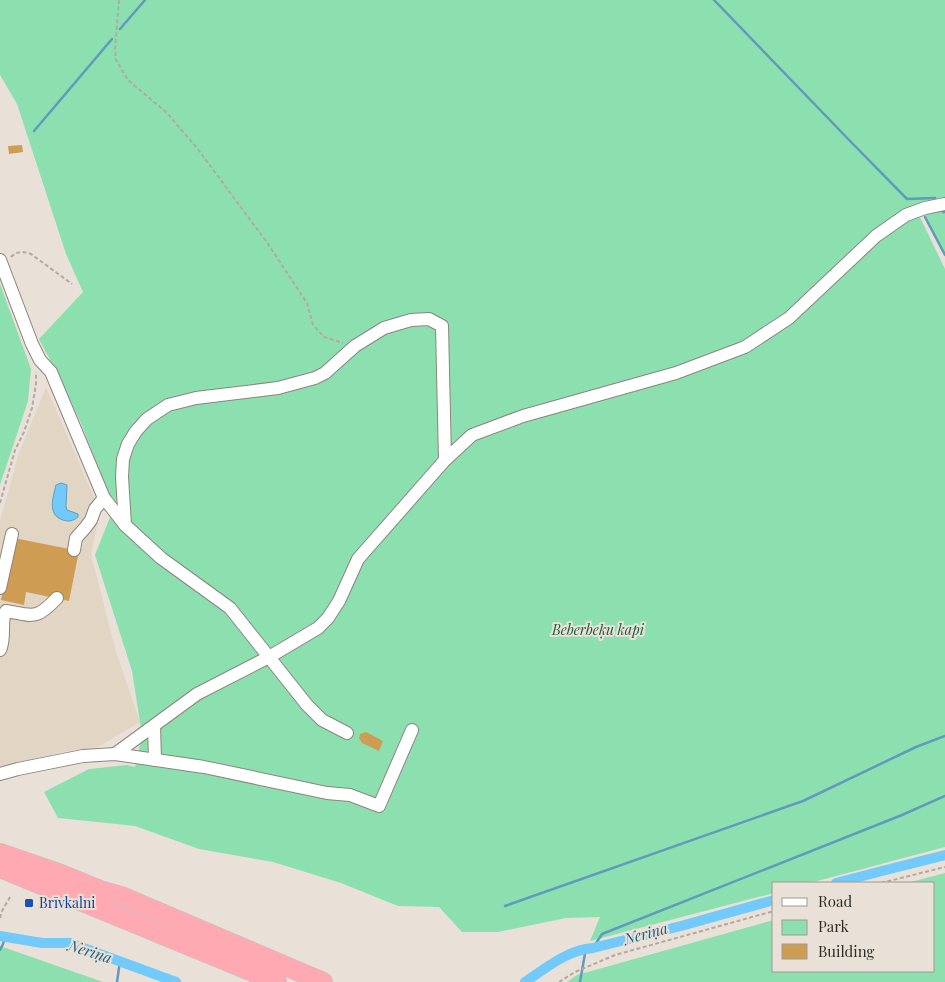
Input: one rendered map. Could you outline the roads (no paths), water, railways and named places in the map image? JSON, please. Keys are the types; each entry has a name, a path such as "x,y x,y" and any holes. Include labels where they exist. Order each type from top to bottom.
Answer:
{"highway":[{"path":"0,842 102,885 120,896"},
{"path":"0,854 120,896 323,982"},
{"path":"0,868 277,982"},
{"path":"5,889 136,934 205,952"}],"street":[{"path":"115,754 197,694 268,657 318,628 328,618 339,601 358,559 444,460 472,436 523,416 676,373 746,347 789,318 876,236 906,215 924,208 945,204"},
{"path":"2,265 32,344 40,360 51,372 104,498 125,525 161,558 230,608 307,705 322,720 347,733"},
{"path":"125,525 122,477 123,459 128,444 147,419 168,405 196,398 278,388 316,378 325,373 355,346 384,328 411,320 429,319 442,326 444,460"},
{"path":"74,550 76,538 91,520 95,509 104,498"},
{"path":"0,588 12,534"},
{"path":"0,650 3,644 2,614 6,611 33,616 44,611 57,598"},
{"path":"154,726 155,760"},
{"path":"0,774 83,756 115,754 204,767 327,793 350,795 379,806 412,730"}],"water":[{"path":"61,483 67,485 67,510 78,514 78,517 71,521 58,518 53,510 52,505 56,485"}],"waterway":[{"path":"120,29 145,0"},
{"path":"714,0 907,199 935,198"},
{"path":"34,131 112,39"},
{"path":"925,217 945,255"},
{"path":"505,906 803,801 916,747 945,736"},
{"path":"593,948 602,934 902,815 945,796"},
{"name":"Neriņa","path":"840,882 945,855"},
{"name":"Neriņa","path":"525,982 557,960 583,949 681,926 772,901"},
{"name":"Neriņa","path":"0,936 42,943 70,943 176,982"},
{"path":"0,950 5,937"},
{"path":"580,982 586,948"},
{"path":"117,982 120,961"}],"place":[{"name":"Brīvkalni","path":"29,903"}],"park label":[{"name":"Beberbeķu kapi","path":"598,630"}]}
